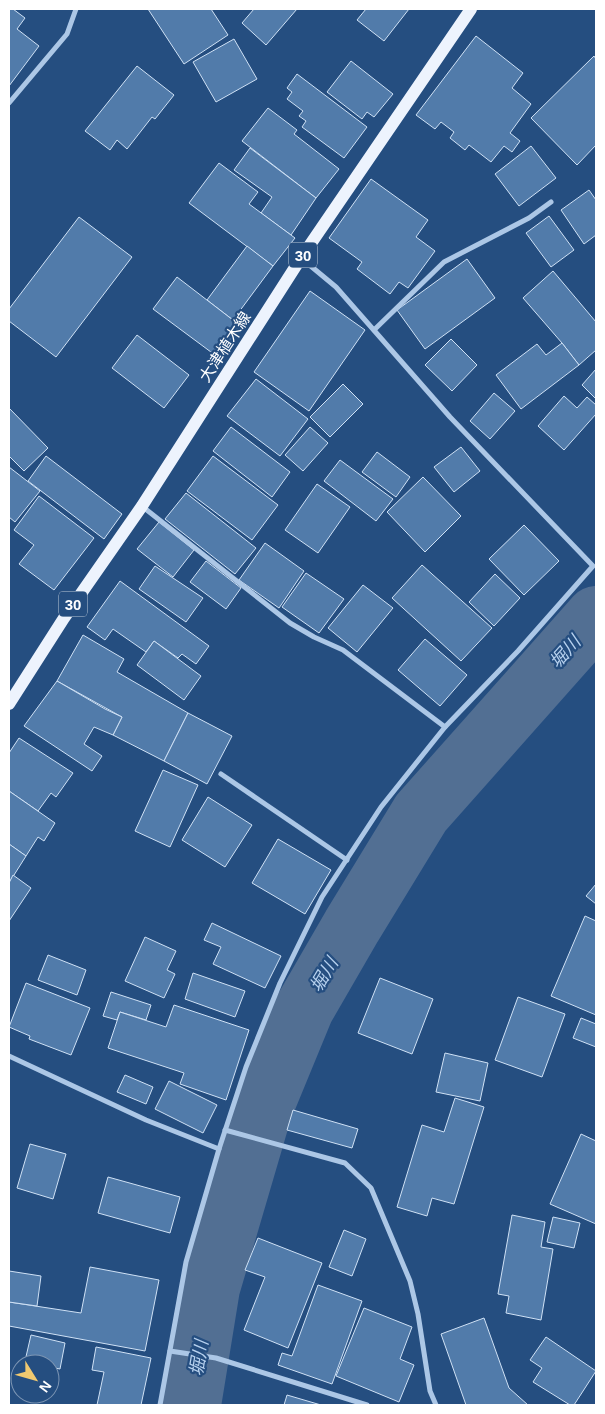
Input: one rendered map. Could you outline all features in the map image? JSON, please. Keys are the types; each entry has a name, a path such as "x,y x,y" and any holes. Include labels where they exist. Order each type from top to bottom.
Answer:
{"main road":[{"name":"大津植木線","path":"9,704 64,618 142,506 301,258 471,9"}],"street":[{"path":"9,104 67,34 76,9"},
{"path":"374,330 444,262 529,218 551,202"},
{"path":"160,1405 186,1262 225,1130 246,1067 280,983 322,897 381,807 446,727 518,651 594,564 450,417 336,287 301,258"},
{"path":"142,506 290,623 314,637 343,650 446,727"},
{"path":"221,774 347,860"},
{"path":"9,1056 146,1120 219,1149"},
{"path":"225,1130 345,1163 371,1188 410,1281 418,1314 430,1391 436,1405"},
{"path":"170,1351 216,1358 367,1405"}],"building":[{"path":"9,9 13,9 25,18 17,29 39,46 9,86"},
{"path":"148,9 211,9 228,35 184,64"},
{"path":"254,9 297,9 266,45 242,23"},
{"path":"366,9 409,9 384,41 357,20"},
{"path":"476,36 523,73 512,88 531,104 510,133 520,141 512,152 504,146 491,162 469,145 465,150 450,138 454,132 441,122 435,129 416,115"},
{"path":"234,39 257,79 216,102 193,62"},
{"path":"594,56 596,59 596,145 577,165 531,118"},
{"path":"351,61 393,94 374,117 367,112 362,119 327,92"},
{"path":"137,66 174,95 155,119 152,117 127,149 117,140 110,150 85,131"},
{"path":"297,74 367,127 344,158 302,127 306,121 299,116 303,111 287,99 292,92 287,88"},
{"path":"268,108 297,130 294,134 339,169 316,198 242,141"},
{"path":"531,146 556,178 519,206 495,174"},
{"path":"250,148 316,198 291,235 261,213 272,197 234,170"},
{"path":"219,163 258,192 249,204 295,238 273,266 189,203"},
{"path":"371,179 428,220 416,237 435,251 408,288 399,282 390,294 357,269 362,262 329,238"},
{"path":"589,190 596,200 596,235 584,244 561,210"},
{"path":"549,216 574,250 551,267 526,233"},
{"path":"79,217 132,257 56,357 9,321 9,309"},
{"path":"247,246 273,266 233,320 207,300"},
{"path":"467,259 495,298 425,349 397,310"},
{"path":"553,271 596,322 596,350 579,365 523,298"},
{"path":"177,277 242,327 219,358 153,309"},
{"path":"310,291 365,330 309,411 254,372"},
{"path":"137,335 189,375 164,408 112,368"},
{"path":"451,339 477,365 452,391 425,365"},
{"path":"562,343 579,365 521,409 496,375 537,344 546,355"},
{"path":"596,369 596,399 582,385"},
{"path":"256,379 308,419 280,456 227,416"},
{"path":"343,384 363,404 330,437 310,417"},
{"path":"494,393 515,411 490,439 470,421"},
{"path":"564,396 577,408 587,397 596,405 596,414 564,450 538,426"},
{"path":"9,408 48,448 24,471 9,456"},
{"path":"231,427 290,472 272,497 213,451"},
{"path":"310,427 328,443 303,471 285,455"},
{"path":"461,447 480,471 454,492 434,467"},
{"path":"377,452 410,477 396,497 362,472"},
{"path":"46,456 122,514 104,539 28,481"},
{"path":"213,456 278,505 252,540 187,491"},
{"path":"340,460 393,499 376,521 324,481"},
{"path":"9,467 40,491 15,522 9,517"},
{"path":"423,477 461,516 425,552 387,512"},
{"path":"317,484 350,507 318,553 285,530"},
{"path":"186,493 256,548 235,574 165,519"},
{"path":"39,496 94,538 54,590 19,564 34,545 14,530"},
{"path":"159,522 194,550 173,577 137,549"},
{"path":"524,525 559,561 524,595 489,559"},
{"path":"265,543 304,571 279,608 239,580"},
{"path":"206,561 241,588 226,609 190,582"},
{"path":"422,565 492,628 461,661 392,598"},
{"path":"155,566 203,598 186,622 139,589"},
{"path":"306,573 344,599 319,633 282,607"},
{"path":"495,574 520,598 494,626 469,602"},
{"path":"120,581 209,646 196,664 182,654 178,658 154,641 146,652 113,629 105,640 87,627"},
{"path":"363,585 393,608 357,652 328,628"},
{"path":"83,635 124,659 117,672 188,713 164,761 113,735 122,717 57,681"},
{"path":"425,639 467,675 440,706 398,670"},
{"path":"154,641 201,676 184,700 137,665"},
{"path":"57,681 122,717 113,735 94,727 84,744 102,756 92,771 24,726"},
{"path":"188,713 232,736 207,784 164,761"},
{"path":"19,738 73,773 56,797 51,793 38,811 9,791 9,753"},
{"path":"163,770 198,785 170,847 135,831"},
{"path":"9,791 55,823 44,841 38,837 26,856 9,844"},
{"path":"208,797 252,825 225,867 182,840"},
{"path":"278,839 331,870 305,914 252,883"},
{"path":"9,844 26,856 9,883"},
{"path":"13,875 31,888 9,921 9,883"},
{"path":"596,884 596,904 586,896"},
{"path":"585,916 596,921 596,1015 551,996"},
{"path":"212,923 281,956 265,988 213,964 221,947 204,940"},
{"path":"145,937 176,951 167,970 175,974 164,998 125,981"},
{"path":"48,955 86,970 77,995 38,980"},
{"path":"193,973 245,991 235,1017 185,999"},
{"path":"380,978 433,999 412,1054 358,1033"},
{"path":"26,983 90,1008 71,1055 29,1039 30,1036 9,1027"},
{"path":"111,992 151,1005 146,1020 120,1012 117,1020 103,1016"},
{"path":"518,997 565,1014 542,1077 495,1060"},
{"path":"174,1005 249,1030 226,1100 180,1084 184,1073 108,1048 120,1012 166,1027"},
{"path":"581,1018 596,1024 596,1047 573,1038"},
{"path":"445,1053 488,1063 480,1101 436,1092"},
{"path":"125,1075 153,1087 146,1104 117,1092"},
{"path":"169,1081 217,1105 203,1133 155,1109"},
{"path":"455,1098 484,1107 454,1204 432,1198 427,1216 397,1207 422,1125 444,1132"},
{"path":"293,1110 358,1129 352,1148 287,1130"},
{"path":"581,1134 596,1141 596,1224 550,1204"},
{"path":"30,1144 66,1154 53,1199 17,1188"},
{"path":"108,1177 180,1197 170,1233 98,1213"},
{"path":"512,1215 545,1222 541,1247 553,1249 541,1320 506,1313 509,1296 498,1294"},
{"path":"553,1217 580,1223 574,1248 547,1242"},
{"path":"344,1230 366,1239 352,1276 329,1267"},
{"path":"258,1238 322,1263 288,1348 244,1330 265,1277 245,1270"},
{"path":"90,1267 159,1280 145,1351 9,1326 9,1302 81,1313"},
{"path":"9,1271 41,1276 37,1306 9,1302"},
{"path":"318,1285 362,1301 332,1384 278,1365 282,1353 292,1356"},
{"path":"364,1308 412,1327 400,1359 414,1365 399,1402 336,1376"},
{"path":"484,1318 509,1388 528,1405 466,1405 441,1334"},
{"path":"31,1335 65,1343 60,1369 60,1354 27,1354"},
{"path":"546,1337 596,1371 574,1405 570,1405 533,1382 542,1368 530,1360"},
{"path":"96,1347 151,1358 141,1405 97,1405 104,1372 92,1370"},
{"path":"287,1395 321,1405 284,1405"}],"waterway":[{"name":"堀川","path":"191,1405 210,1288 262,1111 304,1009 421,813 596,616"}]}
